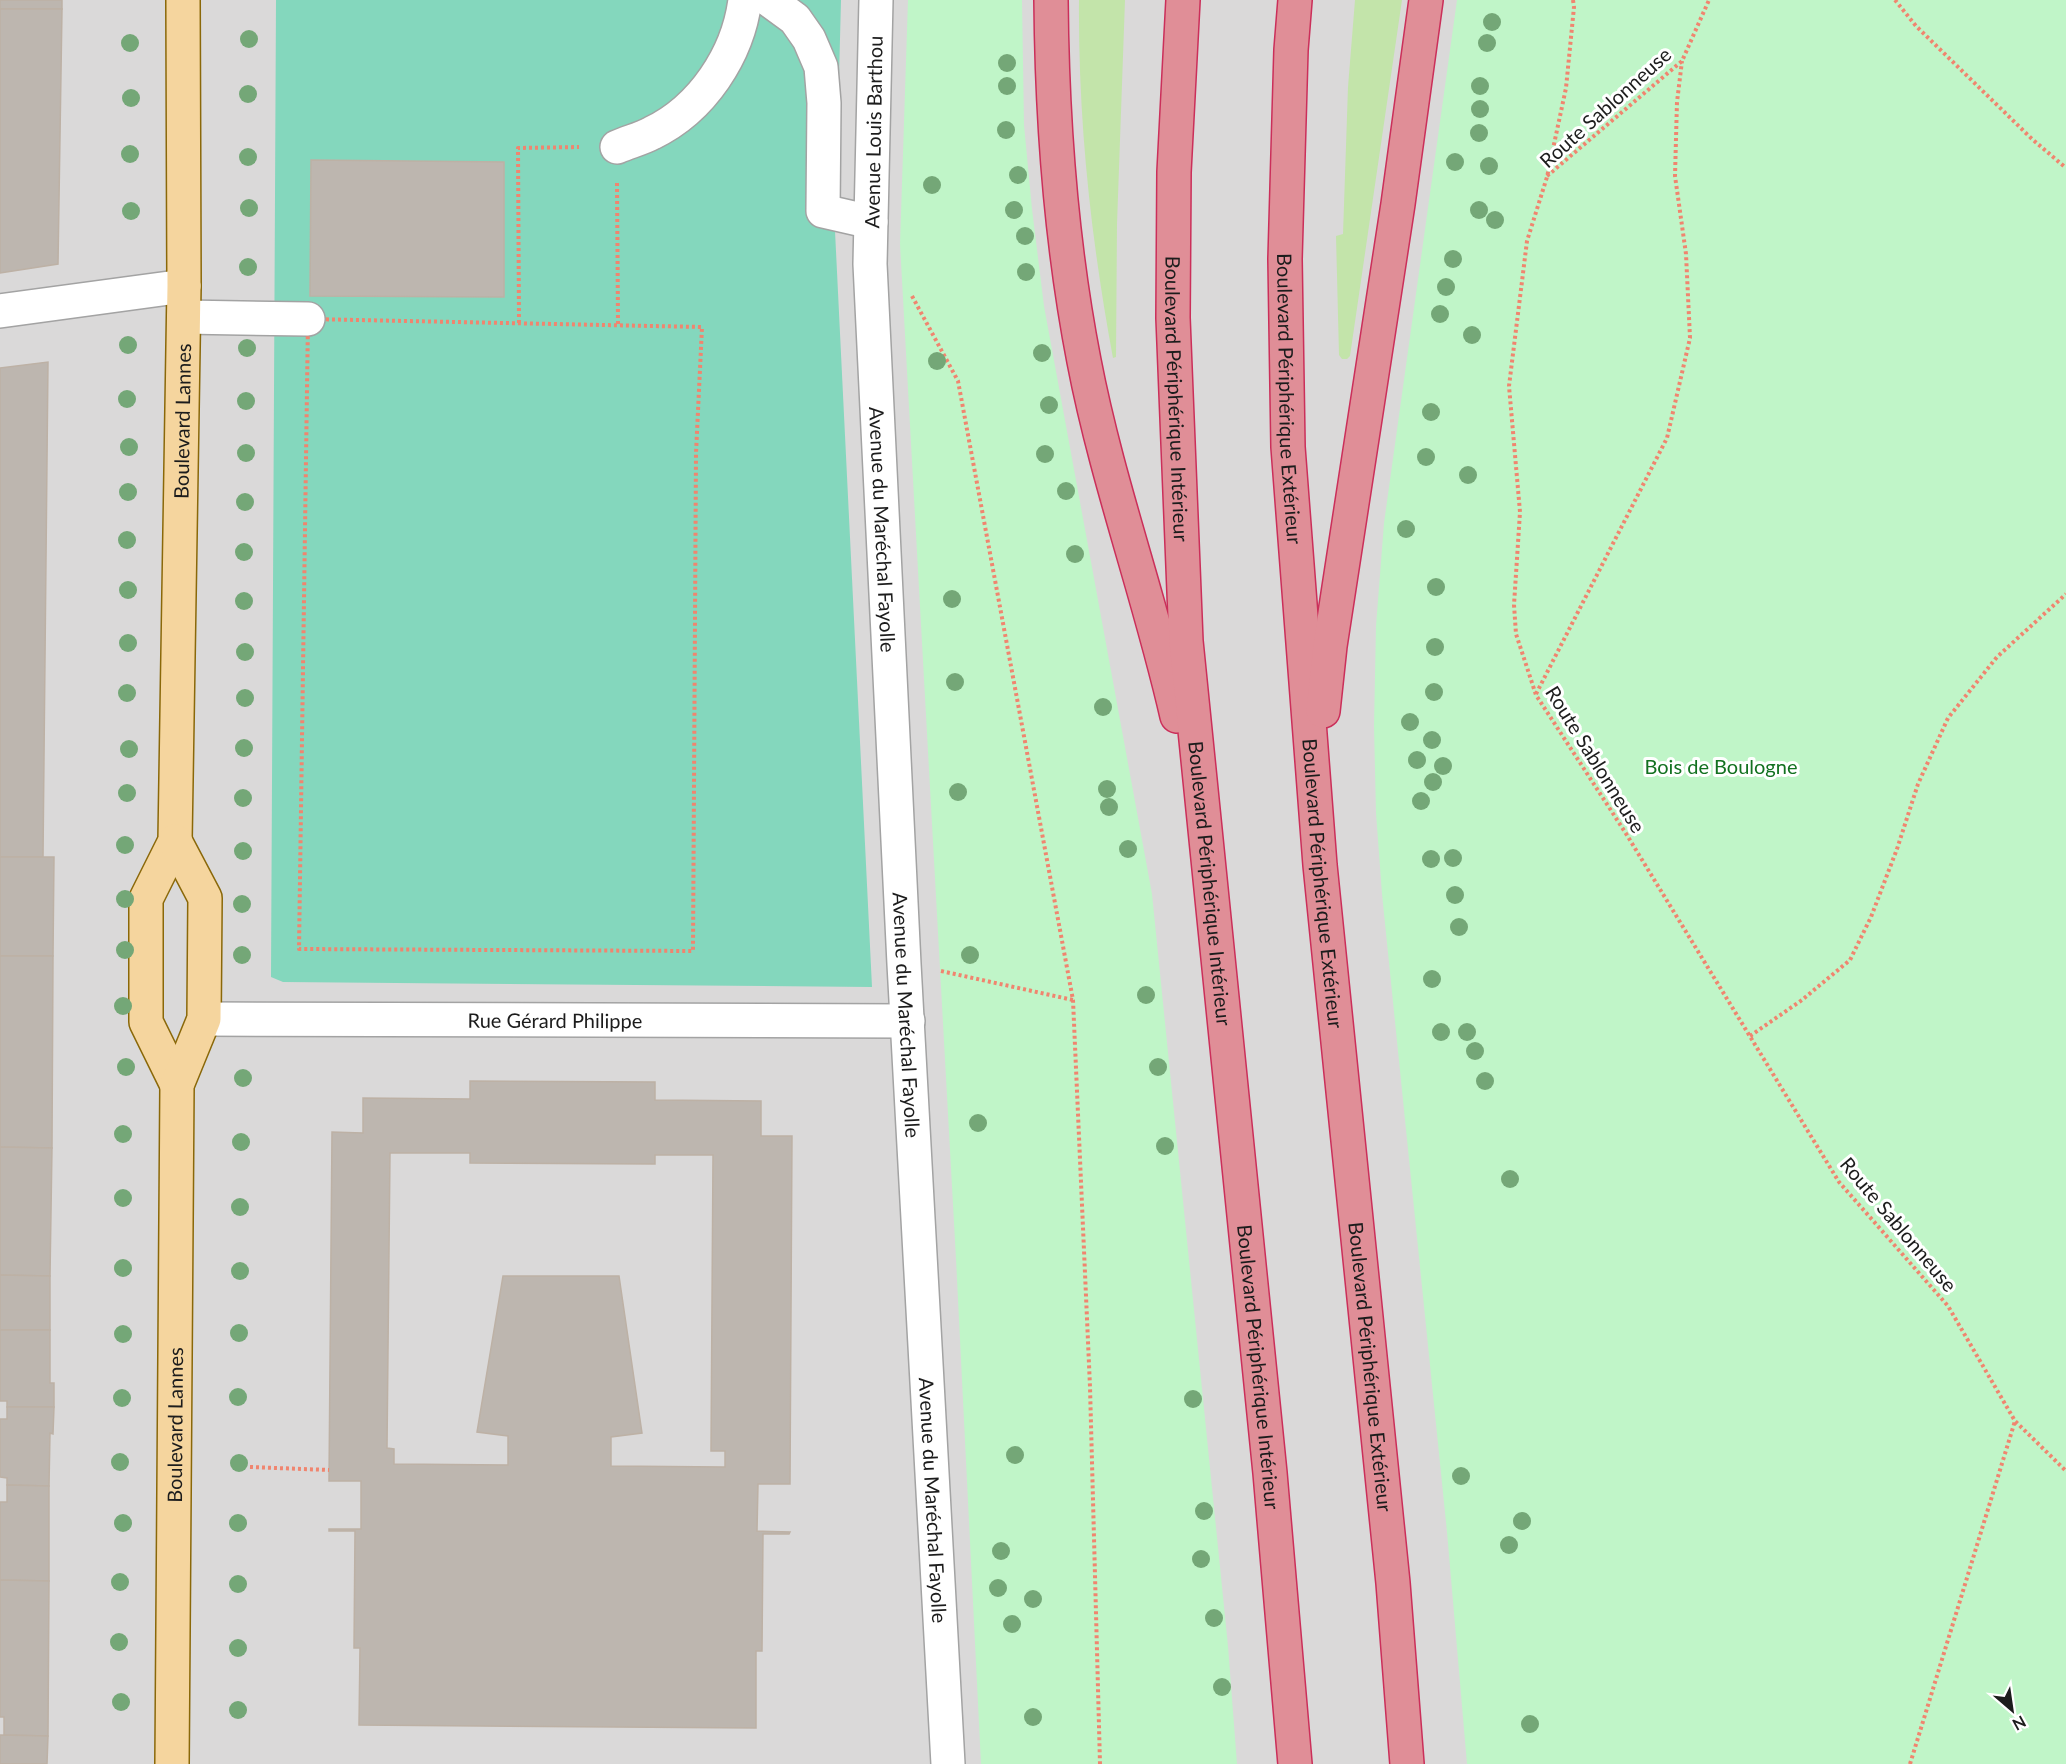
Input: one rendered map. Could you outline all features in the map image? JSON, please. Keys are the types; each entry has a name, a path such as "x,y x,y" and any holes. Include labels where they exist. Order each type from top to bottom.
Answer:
{"highway":[{"path":"1052,0 1052,60 1058,163 1066,242 1084,361 1115,492 1176,709 1195,791 1209,883"},
{"name":"Boulevard Périphérique Intérieur","path":"1183,0 1174,172 1173,318 1186,641 1270,1473 1295,1764"},
{"name":"Boulevard Périphérique Extérieur","path":"1295,0 1285,259 1288,447 1320,865 1393,1583 1407,1764"},
{"path":"1320,865 1317,794 1330,646 1396,216 1426,0"}],"main road":[{"name":"Boulevard Lannes","path":"177,1085 146,1023 146,899 175,841 184,302 183,0"},
{"name":"Boulevard Lannes","path":"172,1764 177,1085 204,1019 205,898 175,841"}],"street":[{"path":"616,147 652,133 685,112 711,84 731,52 743,16 745,0"},
{"path":"769,0 795,19 809,39 821,67 824,103 823,211 871,222"},
{"name":"Avenue Louis Barthou","path":"870,264 876,0"},
{"name":"Avenue du Maréchal Fayolle","path":"870,264 948,1764"},
{"path":"0,311 184,302 308,319"},
{"name":"Rue Gérard Philippe","path":"204,1019 908,1021"}],"path":[{"path":"1547,177 1566,88 1573,0"},
{"name":"Route Sablonneuse","path":"1709,0 1682,60 1547,177 1527,241 1509,386 1520,512 1514,605 1516,634 1536,695 1625,832 1839,1182 1948,1306 2015,1420 2066,1471"},
{"path":"1895,0 1916,26 2031,139 2066,168"},
{"path":"1536,695 1667,438 1690,338 1686,254 1675,176 1677,102 1682,60"},
{"path":"519,323 519,147 616,147 618,325"},
{"path":"910,293 958,381 1073,1000 1090,1387 1100,1764"},
{"path":"308,319 702,327 696,453 693,951 299,949 308,319"},
{"path":"1750,1036 1802,1000 1850,960 1871,917 1897,849 1918,784 1948,718 1997,657 2066,594"},
{"path":"932,969 1073,1000"},
{"path":"1910,1764 2015,1420"},
{"path":"250,1467 329,1470"}],"shaded area":[{"path":"0,0 2066,0 2066,1764 0,1764"}],"green space":[{"path":"276,0 841,0 835,231 872,987 283,982 271,977"},
{"path":"908,0 1022,0 1024,125 1044,306 1152,894 1228,1646 1237,1764 981,1764 956,1259 900,244"},
{"path":"1079,0 1125,0 1117,224 1116,357 1113,358 1098,269 1087,180 1079,45"},
{"path":"1355,0 1402,0 1350,356 1342,359 1339,355 1336,236 1343,234 1348,87"},
{"name":"Bois de Boulogne","path":"1457,0 2066,0 2066,1764 1467,1764 1447,1532 1382,894 1376,813 1374,726 1376,626 1384,523"}],"building":[{"path":"0,0 62,0 62,9 0,9"},
{"path":"0,9 62,9 58,264 0,273"},
{"path":"311,160 504,162 504,297 310,296"},
{"path":"48,362 43,857 0,857 0,368"},
{"path":"0,857 54,857 53,956 0,956"},
{"path":"0,956 53,956 52,1148 0,1147"},
{"path":"470,1081 655,1082 655,1100 761,1101 761,1136 792,1136 790,1484 758,1484 757,1531 790,1532 789,1534 763,1534 762,1651 756,1651 756,1728 359,1725 360,1648 354,1648 355,1531 329,1531 329,1529 361,1529 361,1481 329,1481 332,1132 363,1133 363,1098 470,1099","holes":["390,1153 470,1153 470,1163 655,1164 655,1155 713,1155 711,1451 725,1451 725,1467 611,1466 611,1437 642,1433 619,1276 503,1276 477,1432 508,1436 508,1465 394,1464 394,1449 387,1448"]},
{"path":"0,1147 52,1148 50,1276 0,1275"},
{"path":"0,1275 50,1276 50,1330 0,1330"},
{"path":"0,1330 50,1330 50,1383 54,1383 54,1407 7,1407 7,1401 0,1401"},
{"path":"7,1407 54,1407 53,1434 50,1433 49,1486 7,1485 7,1478 0,1477 0,1419 7,1419"},
{"path":"7,1485 49,1486 49,1581 0,1580 0,1502 7,1502"},
{"path":"0,1580 49,1581 48,1736 4,1735 4,1717 0,1717"},
{"path":"0,1735 48,1736 47,1764 0,1764"}]}
